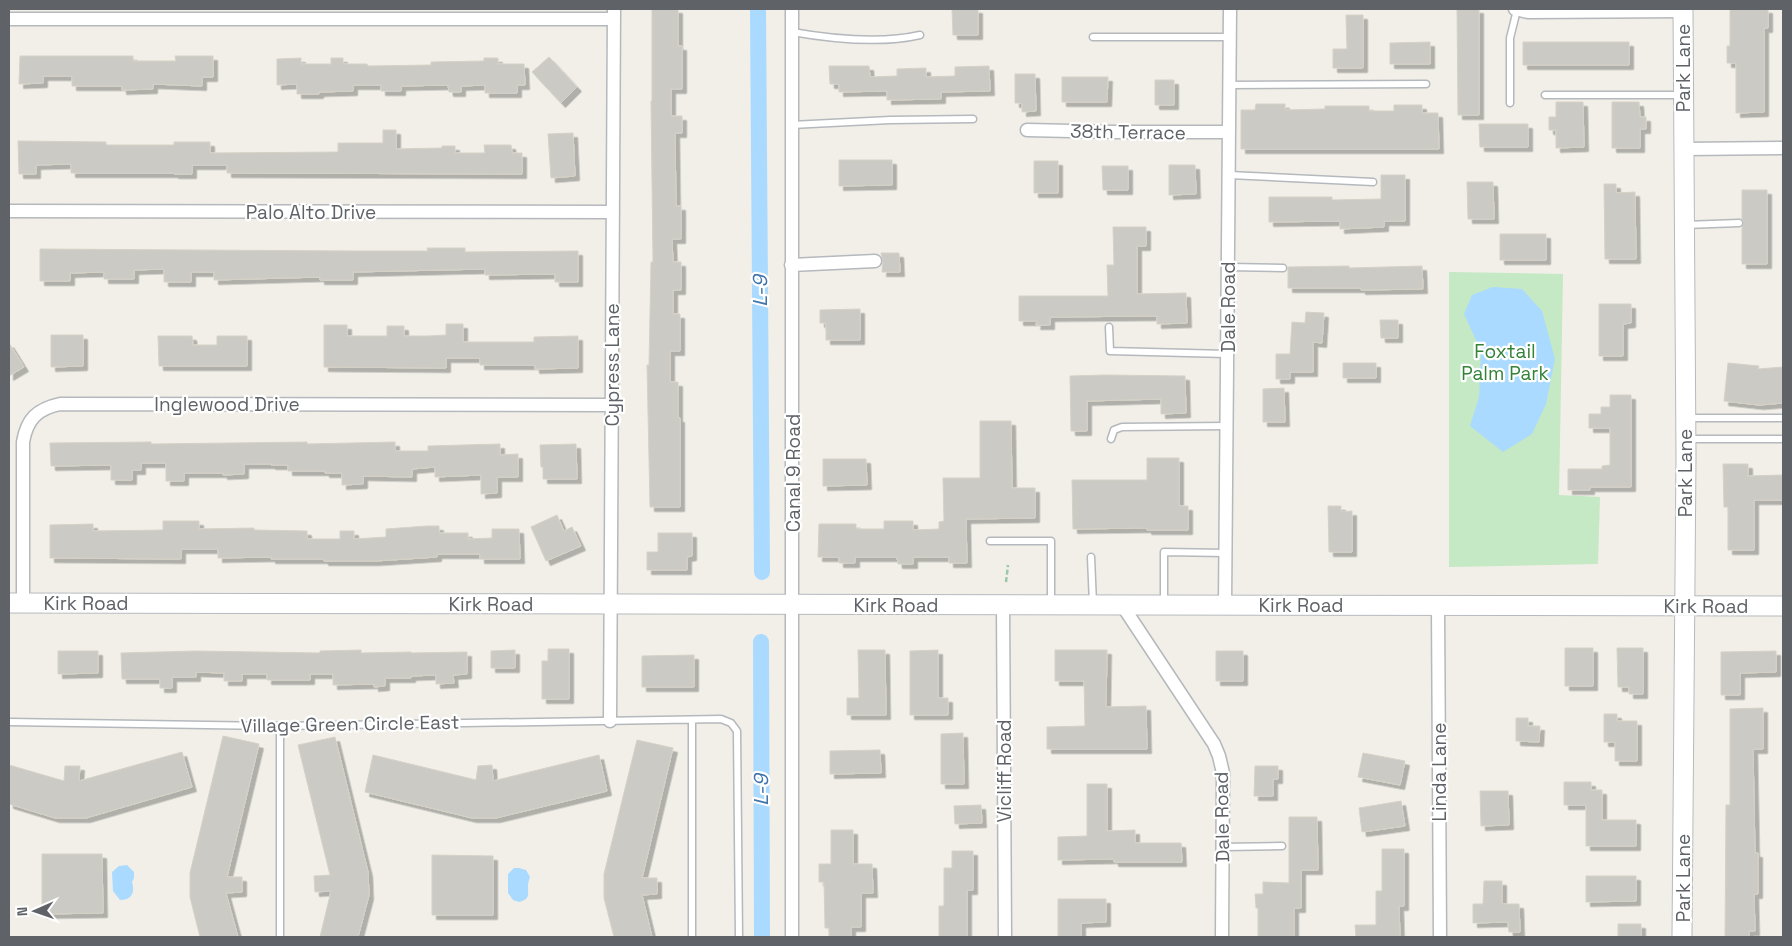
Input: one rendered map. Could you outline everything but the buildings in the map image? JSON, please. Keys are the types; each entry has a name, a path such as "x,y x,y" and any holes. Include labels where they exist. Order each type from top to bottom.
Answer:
{"street":[{"name":"Canal 9 Road","path":"792,9 792,937"},
{"name":"Dale Road","path":"1225,605 1230,9"},
{"path":"1516,9 1528,12 1683,10"},
{"name":"Park Lane","path":"1682,937 1686,418 1683,10"},
{"path":"9,19 614,14"},
{"name":"Cypress Lane","path":"610,721 614,14"},
{"name":"38th Terrace","path":"1027,130 1229,132"},
{"path":"1684,149 1783,148"},
{"name":"Palo Alto Drive","path":"9,212 613,212"},
{"path":"791,265 875,261"},
{"name":"Inglewood Drive","path":"16,603 23,442 25,430 30,420 48,406 60,404 612,405"},
{"name":"Kirk Road","path":"16,603 1783,606"},
{"name":"Vicliff Road","path":"1003,605 1004,937"},
{"name":"Dale Road","path":"1122,605 1220,756 1223,773 1222,937"},
{"name":"Linda Lane","path":"1438,606 1440,937"}],"lane":[{"path":"1510,104 1510,38 1516,9"},
{"path":"792,32 840,38 888,39 920,35"},
{"path":"1093,37 1230,37"},
{"path":"1230,85 1426,84"},
{"path":"1545,96 1684,95"},
{"path":"791,125 890,120 973,120"},
{"path":"1229,175 1373,182"},
{"path":"1684,225 1739,223"},
{"path":"1228,267 1283,268"},
{"path":"1109,327 1110,351 1227,354"},
{"path":"1686,418 1783,418"},
{"path":"1111,439 1114,430 1122,426 1227,426"},
{"path":"1685,438 1783,439"},
{"path":"990,541 1052,541 1052,605"},
{"path":"1164,605 1164,552 1226,553"},
{"path":"1091,557 1093,605"},
{"path":"692,720 692,937"},
{"name":"Village Green Circle East","path":"9,722 280,726 721,720 731,723 737,731 739,937"},
{"path":"280,726 280,937"},
{"path":"1223,847 1282,846"}],"path":[{"path":"1006,582 1008,566"}],"green space":[{"name":"Foxtail Palm Park","path":"1449,272 1563,274 1559,495 1600,497 1598,564 1449,567"}],"water":[{"path":"1493,287 1522,289 1542,311 1555,359 1546,404 1532,434 1503,452 1470,426 1479,397 1481,351 1464,314 1472,295"},
{"path":"127,865 134,872 133,892 127,899 120,900 113,891 112,872 119,866"},
{"path":"514,868 526,870 530,877 528,896 525,900 519,902 513,900 508,893 508,874"}],"waterway":[{"name":"L-9","path":"758,9 762,572"},
{"name":"L-9","path":"761,642 762,937"}]}
